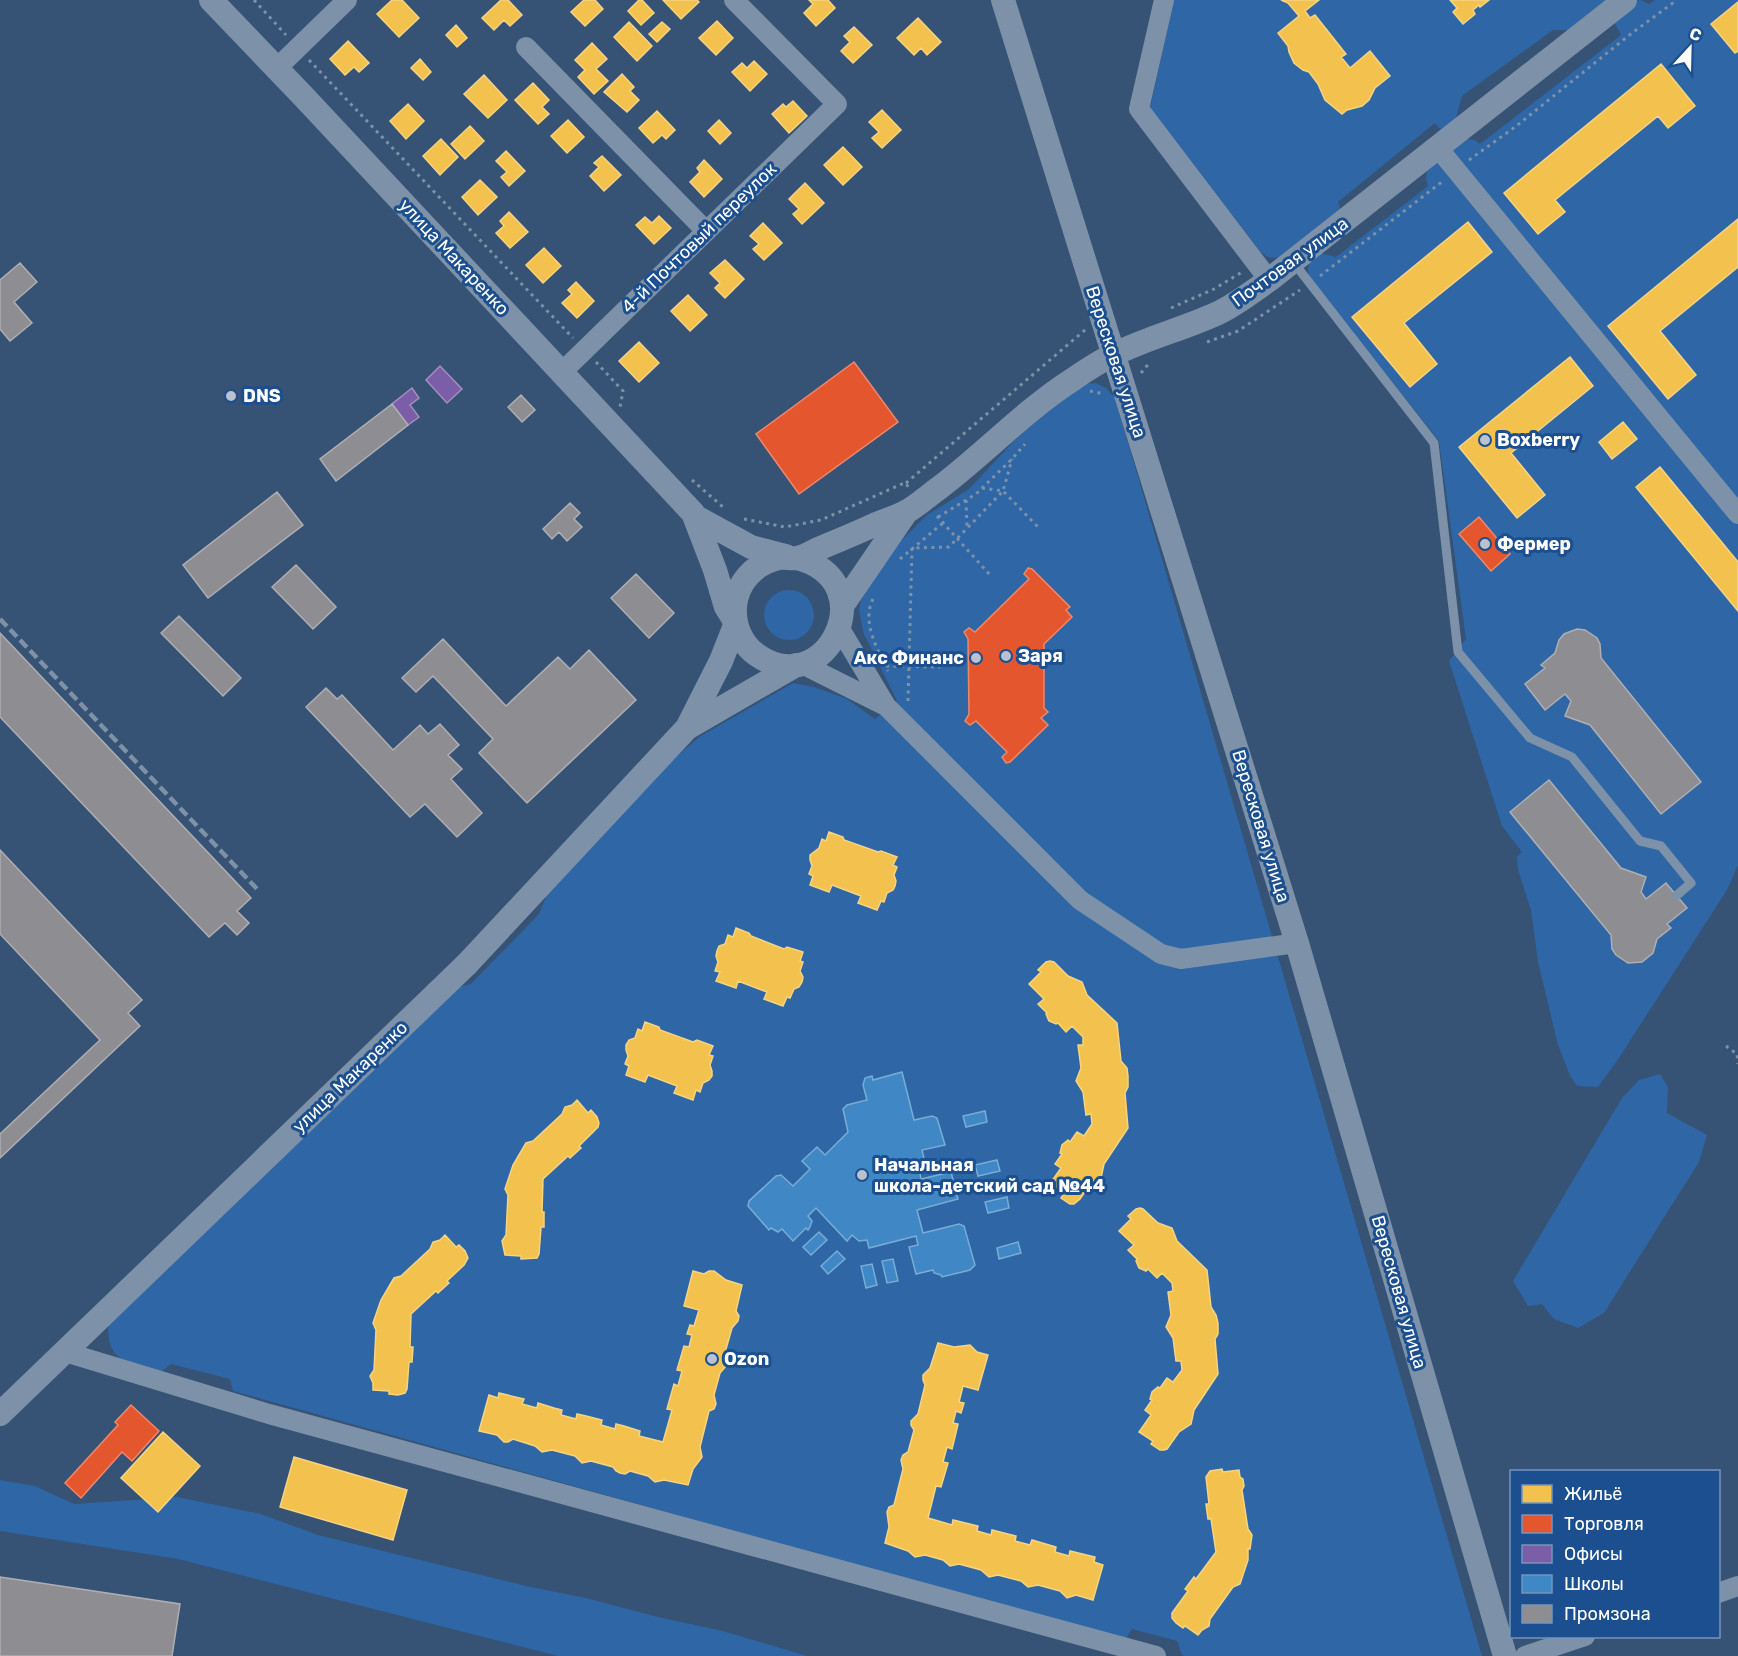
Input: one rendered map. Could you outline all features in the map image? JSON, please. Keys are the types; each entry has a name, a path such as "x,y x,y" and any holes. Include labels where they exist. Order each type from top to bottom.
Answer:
{"street":[{"name":"улица Макаренко","path":"211,0 696,517 751,547 794,558"},
{"path":"277,68 347,0"},
{"name":"4-й Почтовый переулок","path":"562,372 837,104 734,0"},
{"name":"Вересковая улица","path":"1003,0 1297,943 1505,1656"},
{"path":"1164,0 1140,109 1263,272"},
{"name":"Почтовая улица","path":"794,558 909,503 965,468 1070,380 1114,354 1218,313 1263,272 1294,263 1625,0"},
{"path":"526,47 706,231"},
{"path":"1438,148 1738,514"},
{"name":"Почтовая улица","path":"841,617 909,503"},
{"name":"улица Макаренко","path":"0,1414 467,964 687,728 721,662 736,623 726,607 696,517"},
{"path":"799,665 822,654 833,642 841,617 838,590 828,575 814,564 794,558 782,558 764,563 750,574 736,597 736,623 747,646 762,658 779,665 799,665 895,703"},
{"path":"841,617 895,703 1080,900 1161,954 1181,958 1297,943"},
{"name":"улица Макаренко","path":"687,728 799,665"},
{"path":"65,1352 269,1414 1156,1656"},
{"path":"1720,1593 1738,1586"},
{"path":"1525,1656 1579,1638"}],"lane":[{"path":"1294,263 1434,444 1458,652 1530,738 1572,757 1640,841 1661,846 1691,883 1676,896"}],"path":[{"path":"254,0 623,391 620,408"},
{"path":"1205,342 1238,332 1309,284 1677,0"},
{"path":"1166,311 1214,289 1263,272"},
{"path":"737,518 785,527 821,520 906,483 1086,329"},
{"path":"1140,375 1151,360"},
{"path":"1089,391 1102,393 1108,399"},
{"path":"938,517 982,488 1027,441"},
{"path":"912,548 949,547 1004,491 1012,459"},
{"path":"690,478 728,511"},
{"path":"906,483 909,503"},
{"path":"982,488 1004,491 1038,527"},
{"path":"966,500 967,528"},
{"path":"932,512 990,575"},
{"path":"898,561 943,523"},
{"path":"895,703 908,706 912,548"},
{"path":"876,594 871,604 869,629 890,675"},
{"path":"886,666 940,667"},
{"path":"1726,1046 1737,1054 1738,1064"}],"shaded area":[{"path":"1174,0 1607,0 1570,30 1553,30 1462,96 1456,118 1441,130 1435,123 1338,202 1341,212 1285,256 1275,258 1265,256 1260,251 1150,108"},
{"path":"1641,0 1649,4 1655,0 1738,0 1738,865 1727,890 1617,1061 1598,1087 1577,1086 1570,1076 1558,1045 1538,962 1531,910 1518,870 1517,857 1522,852 1502,826 1449,661 1466,639 1439,441 1309,276 1308,268 1312,260 1320,253 1336,257 1428,186 1427,171 1466,139 1475,140 1480,144 1621,35 1613,20"},
{"path":"1096,383 1106,388 1115,398 1482,1656 1185,1656 1182,1655 1177,1641 1132,1629 1125,1640 233,1391 230,1379 171,1364 161,1372 129,1362 115,1353 110,1345 108,1334 109,1320 455,988 471,984 539,914 550,887 674,759 699,737 793,683 814,687 847,699 875,719 897,701 863,632 859,610 861,600 886,556 927,515 969,489 1016,439 1076,388"},
{"path":"789,590 807,597 814,615 807,633 789,640 771,633 764,615 771,597"},
{"path":"1660,1074 1668,1087 1667,1113 1707,1135 1699,1162 1604,1313 1578,1328 1554,1319 1542,1304 1528,1306 1513,1281 1622,1098 1639,1080"},
{"path":"0,1480 35,1486 74,1504 177,1497 261,1514 318,1535 723,1631 807,1656 558,1656 178,1559 0,1531"}],"building: Жильё":[{"path":"392,0 402,0 419,18 399,37 377,14"},
{"path":"501,0 508,0 522,15 510,26 504,20 494,30 482,18"},
{"path":"584,0 595,0 603,9 585,26 571,12"},
{"path":"639,0 642,0 654,13 641,25 628,11"},
{"path":"663,0 697,0 699,2 681,19"},
{"path":"809,0 828,0 835,8 816,26 804,13 813,4"},
{"path":"1281,0 1319,0 1305,11 1310,18 1315,15 1346,54 1341,57 1350,68 1370,51 1390,76 1375,88 1369,100 1362,106 1347,110 1342,114 1325,100 1318,84 1309,72 1294,63 1288,46 1278,33 1299,16 1288,3"},
{"path":"1450,0 1489,0 1473,10 1475,14 1463,24 1453,12 1457,8"},
{"path":"1738,2 1738,51 1735,53 1711,24"},
{"path":"918,18 941,42 927,55 921,48 914,55 897,38"},
{"path":"717,21 733,38 716,55 699,38"},
{"path":"629,22 652,46 637,61 614,37"},
{"path":"662,22 670,29 657,42 649,34"},
{"path":"456,25 467,38 457,47 446,35"},
{"path":"854,27 872,45 853,63 841,51 850,42 844,36"},
{"path":"348,41 369,63 359,72 354,67 345,75 330,59"},
{"path":"592,43 607,59 596,69 608,81 594,94 578,77 585,70 575,60"},
{"path":"420,59 431,72 423,80 411,68"},
{"path":"754,61 767,74 750,91 732,72 742,63 747,68"},
{"path":"1661,64 1695,106 1668,128 1658,116 1555,200 1565,212 1538,234 1504,193"},
{"path":"622,74 634,87 630,91 639,100 627,112 604,92"},
{"path":"484,75 507,100 488,118 464,94"},
{"path":"533,83 549,100 542,107 549,114 538,124 515,100"},
{"path":"793,101 807,116 789,133 772,114 783,104 786,107"},
{"path":"408,104 424,121 406,139 390,121"},
{"path":"882,110 901,130 882,148 872,138 879,132 869,122"},
{"path":"657,111 675,130 666,139 662,135 653,143 639,128"},
{"path":"568,120 584,137 567,153 551,136"},
{"path":"719,120 731,133 720,144 708,131"},
{"path":"470,126 484,141 465,159 451,144"},
{"path":"441,139 458,157 440,175 423,156"},
{"path":"843,147 862,167 843,185 824,165"},
{"path":"506,151 525,171 509,186 501,177 507,172 496,161"},
{"path":"602,156 621,175 604,191 590,176 599,167 594,163"},
{"path":"704,160 722,179 704,197 690,182 700,172 697,168"},
{"path":"480,180 497,197 478,215 462,197"},
{"path":"805,183 824,203 802,224 793,214 799,209 789,199"},
{"path":"509,212 528,232 510,248 496,233 504,226 500,221"},
{"path":"659,216 671,228 654,244 636,225 645,217 652,223"},
{"path":"1738,219 1738,267 1660,331 1696,375 1668,399 1608,326"},
{"path":"1468,222 1492,252 1404,323 1437,364 1410,387 1352,317"},
{"path":"763,223 782,243 764,260 753,249 759,244 750,236"},
{"path":"544,248 561,266 543,283 526,265"},
{"path":"725,260 744,279 725,298 715,288 720,283 710,273"},
{"path":"576,282 594,301 577,318 562,303 572,294 568,290"},
{"path":"688,295 707,315 690,331 671,311"},
{"path":"639,342 659,363 639,382 619,361"},
{"path":"1570,357 1593,386 1511,453 1545,495 1517,518 1459,447"},
{"path":"1623,422 1637,439 1612,459 1599,442"},
{"path":"1660,467 1738,562 1738,611 1636,487"},
{"path":"829,832 843,837 844,840 897,857 893,865 897,867 894,875 895,886 887,893 884,902 881,901 877,910 858,903 861,896 832,885 829,892 810,885 813,876 809,874 812,866 810,855 819,848 822,839 826,841"},
{"path":"736,928 784,949 787,947 803,952 800,961 803,962 800,971 803,977 802,982 794,989 790,998 787,997 783,1006 764,999 767,992 738,981 736,988 716,981 720,972 715,971 718,962 717,951 719,946 725,944 728,935 733,937"},
{"path":"1050,961 1068,976 1082,982 1087,995 1117,1023 1121,1061 1127,1068 1128,1076 1128,1087 1125,1093 1128,1128 1104,1164 1101,1178 1089,1186 1074,1204 1061,1198 1063,1195 1049,1185 1061,1168 1055,1164 1062,1154 1060,1153 1062,1145 1068,1140 1070,1142 1077,1132 1084,1136 1092,1124 1091,1114 1086,1115 1083,1092 1076,1081 1081,1068 1078,1045 1083,1045 1083,1037 1072,1026 1066,1032 1058,1023 1049,1021 1047,1013 1038,1004 1044,999 1029,984 1041,972 1038,970"},
{"path":"645,1022 693,1042 697,1040 713,1046 709,1055 713,1056 710,1065 712,1076 703,1083 700,1092 696,1090 693,1100 674,1093 677,1086 648,1075 645,1082 626,1075 629,1066 625,1064 628,1056 626,1045 629,1040 635,1038 638,1029 642,1031"},
{"path":"577,1100 588,1113 591,1110 597,1117 598,1127 579,1146 581,1148 570,1158 568,1156 543,1179 544,1227 541,1227 537,1258 521,1259 521,1256 505,1255 502,1241 506,1235 508,1195 505,1189 513,1165 526,1143 533,1141 562,1114 565,1107"},
{"path":"1140,1208 1158,1223 1172,1228 1177,1241 1207,1270 1211,1307 1218,1323 1218,1334 1215,1339 1218,1374 1194,1410 1191,1424 1179,1432 1164,1450 1151,1444 1153,1441 1139,1432 1151,1415 1145,1410 1152,1400 1150,1399 1152,1392 1160,1388 1167,1378 1173,1382 1182,1370 1181,1361 1176,1361 1173,1338 1166,1327 1171,1315 1168,1292 1173,1291 1172,1283 1162,1273 1157,1278 1148,1269 1146,1271 1139,1268 1137,1259 1128,1250 1134,1245 1119,1231 1131,1219 1128,1216"},
{"path":"445,1235 456,1247 459,1245 465,1251 468,1258 447,1281 449,1283 438,1293 436,1291 411,1314 412,1362 409,1362 405,1393 398,1395 389,1394 389,1391 373,1390 370,1376 374,1370 376,1330 373,1323 381,1300 394,1278 401,1276 430,1249 433,1242"},
{"path":"693,1271 704,1274 714,1271 726,1280 742,1285 736,1311 739,1316 738,1321 732,1328 724,1356 726,1366 720,1373 714,1395 716,1404 714,1409 709,1411 700,1447 702,1457 693,1469 688,1485 664,1480 655,1482 648,1476 630,1471 625,1474 620,1473 613,1467 591,1461 582,1463 575,1456 552,1450 542,1452 535,1446 513,1439 504,1442 497,1435 479,1431 489,1395 498,1398 499,1393 524,1399 522,1404 537,1408 538,1403 562,1410 561,1415 576,1419 577,1414 602,1420 601,1425 615,1429 616,1424 624,1426 640,1431 639,1436 663,1442 672,1410 667,1409 674,1384 678,1386 682,1371 677,1370 684,1346 689,1347 692,1335 687,1334 690,1325 694,1326 699,1310 684,1306"},
{"path":"938,1343 954,1347 970,1345 977,1352 988,1355 978,1390 963,1386 959,1402 964,1403 961,1413 956,1411 953,1423 958,1424 952,1449 947,1447 943,1462 948,1463 941,1487 936,1486 928,1518 952,1525 953,1520 978,1526 977,1531 991,1535 992,1530 1016,1536 1015,1541 1030,1545 1032,1540 1056,1547 1055,1552 1069,1556 1070,1551 1095,1557 1094,1562 1103,1565 1093,1600 1076,1595 1067,1598 1060,1591 1038,1585 1028,1587 1021,1581 998,1575 989,1577 981,1570 959,1564 950,1566 943,1560 925,1555 915,1557 908,1551 885,1543 889,1527 887,1512 889,1507 894,1505 903,1469 901,1460 908,1452 914,1430 911,1421 918,1414 925,1385 923,1375 930,1368"},
{"path":"163,1432 200,1466 158,1512 121,1478"},
{"path":"294,1457 407,1490 393,1540 280,1507"},
{"path":"1222,1469 1223,1472 1239,1470 1240,1477 1243,1479 1242,1490 1248,1529 1252,1535 1250,1549 1248,1549 1248,1560 1240,1584 1233,1587 1210,1619 1209,1626 1198,1635 1176,1623 1172,1618 1172,1613 1188,1591 1185,1589 1194,1577 1196,1579 1216,1552 1211,1519 1208,1519 1206,1504 1209,1504 1206,1477 1210,1471"}],"building: Торговля":[{"path":"854,362 898,422 799,494 756,434"},
{"name":"Фермер","path":"1479,517 1510,554 1491,571 1459,534"},
{"name":"Заря","path":"1028,568 1032,569 1070,607 1066,610 1072,617 1044,644 1044,708 1048,712 1041,718 1048,725 1010,762 1006,763 1002,757 1007,752 976,721 970,725 965,721 969,714 968,639 964,632 969,628 975,632 1029,579 1024,574"},
{"path":"131,1405 159,1431 132,1461 122,1452 81,1498 65,1483 118,1425 115,1422"}],"building: Офисы":[{"path":"440,366 462,389 447,403 426,380"},
{"path":"412,388 419,398 410,405 419,417 408,425 392,404"}],"building: Школы":[{"name":"Начальная школа-детский сад №44","path":"902,1072 914,1120 932,1116 937,1118 945,1145 922,1150 927,1171 920,1173 921,1179 951,1172 958,1199 917,1210 923,1233 959,1224 964,1226 975,1265 970,1270 942,1277 933,1270 916,1274 909,1247 918,1245 916,1236 869,1248 867,1240 859,1241 852,1235 847,1241 816,1208 808,1216 812,1221 808,1230 806,1228 793,1241 782,1229 778,1232 771,1228 769,1230 748,1206 749,1201 776,1176 781,1175 793,1186 810,1169 802,1161 817,1147 825,1155 848,1132 843,1109 847,1105 867,1100 863,1085 865,1078 872,1076 873,1080"},
{"path":"985,1111 987,1122 966,1127 963,1116"},
{"path":"997,1160 1000,1171 978,1176 975,1165"},
{"path":"1007,1197 1009,1208 988,1213 985,1202"},
{"path":"819,1232 827,1240 811,1255 803,1247"},
{"path":"1018,1242 1021,1253 999,1259 997,1248"},
{"path":"837,1251 845,1259 828,1274 821,1266"},
{"path":"893,1259 898,1281 887,1283 882,1261"},
{"path":"872,1264 877,1285 866,1288 861,1266"}],"building: Промзона":[{"path":"20,263 37,282 14,302 32,323 10,341 0,329 0,280"},
{"path":"521,395 535,410 522,422 508,407"},
{"path":"392,404 408,425 336,481 320,459"},
{"path":"277,492 303,525 208,598 183,565"},
{"path":"570,503 580,513 574,519 582,527 567,541 559,532 552,539 543,529"},
{"path":"296,565 336,607 313,629 272,587"},
{"path":"636,574 674,613 649,638 611,598"},
{"path":"179,616 241,678 223,696 161,633"},
{"path":"1577,629 1585,630 1597,638 1601,658 1701,782 1661,814 1590,725 1565,716 1571,701 1565,694 1545,710 1525,684 1545,668 1541,665 1555,653 1559,640 1564,634"},
{"path":"0,633 251,898 237,911 249,923 237,935 225,923 209,937 0,717"},
{"path":"443,639 506,706 558,657 570,669 589,650 636,700 527,803 479,753 493,739 433,676 416,692 402,678"},
{"path":"326,688 337,699 342,695 393,750 420,725 428,734 440,724 459,745 448,755 462,769 451,779 482,813 457,837 425,804 410,817 306,707"},
{"path":"1549,780 1621,868 1646,877 1641,892 1646,899 1666,883 1687,908 1667,924 1671,928 1657,939 1653,953 1642,962 1628,963 1616,955 1612,949 1611,935 1510,812"},
{"path":"0,850 142,1000 128,1013 140,1026 0,1158 0,1134 100,1040 0,934"},
{"path":"0,1577 180,1604 172,1656 0,1656"}],"railway":[{"path":"0,619 259,891"}],"place":[{"name":"DNS","path":"231,396"},
{"name":"Boxberry","path":"1485,440"},
{"name":"Фермер","path":"1485,544"},
{"name":"Заря","path":"1006,656"},
{"name":"Акс Финанс","path":"976,658"},
{"name":"Начальная школа-детский сад №44","path":"862,1175"},
{"name":"Ozon","path":"712,1359"}]}
